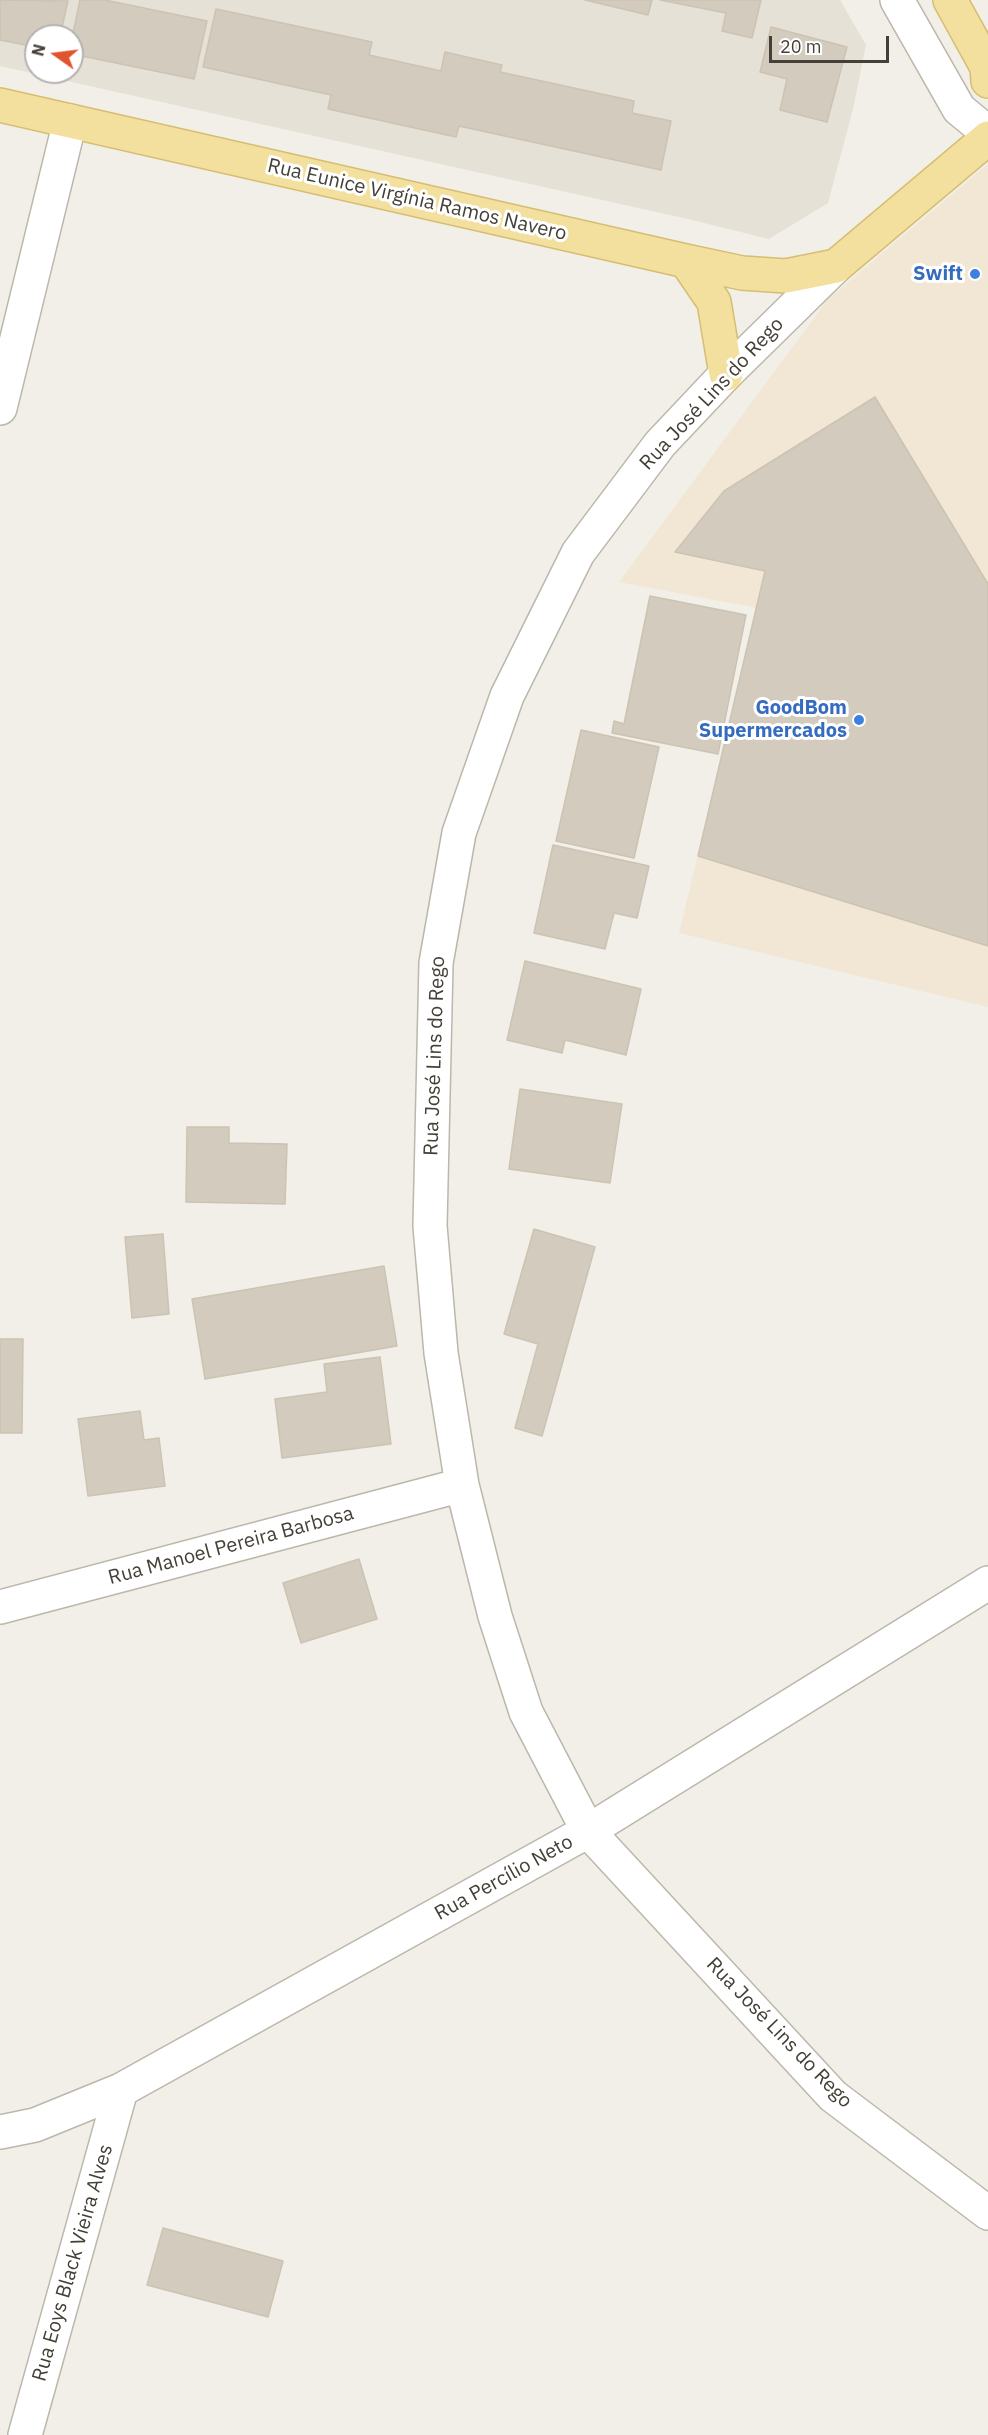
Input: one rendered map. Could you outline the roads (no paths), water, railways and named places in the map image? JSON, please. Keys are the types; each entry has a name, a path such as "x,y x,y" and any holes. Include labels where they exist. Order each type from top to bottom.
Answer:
{"main road":[{"path":"950,0 987,67 988,81"},
{"name":"Rua Eunice Virgínia Ramos Navero","path":"0,105 742,273 786,276 836,266"},
{"name":"Rua José Lins do Rego","path":"836,266 988,138"},
{"path":"686,261 714,302 726,374"}],"street":[{"path":"897,0 959,109 988,133"},
{"path":"0,408 70,121"},
{"name":"Rua José Lins do Rego","path":"836,266 726,374 660,444 578,554 507,696 459,833 436,963 430,1226 441,1353 462,1485 495,1616 526,1712 588,1831 834,2096 988,2213"},
{"name":"Rua Manoel Pereira Barbosa","path":"0,1607 462,1485"},
{"name":"Rua Percílio Neto","path":"0,2132 35,2125 121,2090 588,1831 988,1584"},
{"name":"Rua Eoys Black Vieira Alves","path":"25,2435 121,2090"}],"place":[{"name":"Swift","path":"975,274"},
{"name":"GoodBom Supermercados","path":"859,720"}]}
